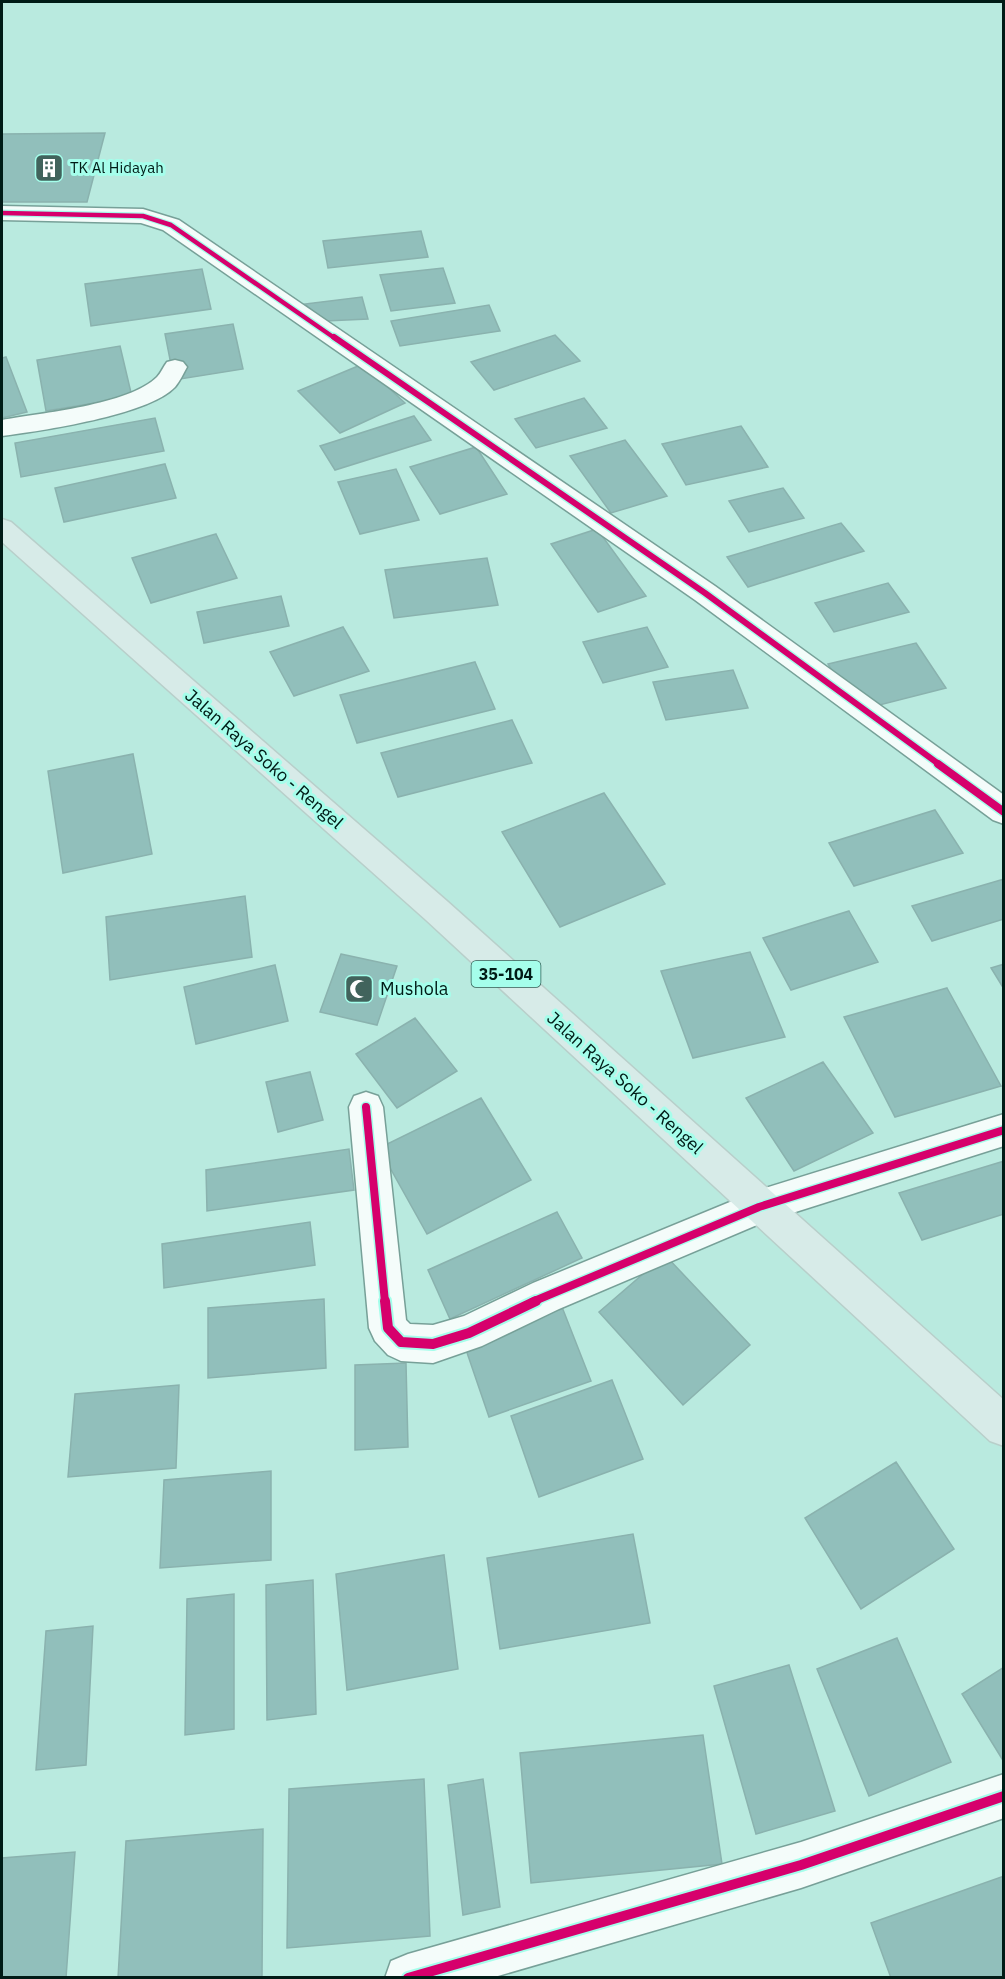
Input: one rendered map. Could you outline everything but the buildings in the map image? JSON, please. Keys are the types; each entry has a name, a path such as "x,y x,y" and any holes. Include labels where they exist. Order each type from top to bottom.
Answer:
{"main road":[{"name":"Jalan Raya Soko - Rengel","path":"2,528 437,911 759,1207 1004,1427"}],"street":[{"path":"2,213 144,216 171,225 705,593 1004,812"},
{"path":"2,428 124,404 165,382 175,368"},
{"path":"366,1107 388,1328 401,1342 433,1344 469,1333 546,1296 759,1207 1004,1130"},
{"path":"408,1977 801,1865 1004,1796"}],"cycle path":[{"path":"2,213 143,216 171,225 705,593 1004,812"},
{"path":"366,1107 388,1328 401,1342 433,1344 469,1333 546,1296 759,1207 1004,1130"},
{"path":"408,1978 801,1865 1004,1796"}],"place":[{"name":"TK Al Hidayah","path":"49,168"},
{"name":"Mushola","path":"359,989"}]}
